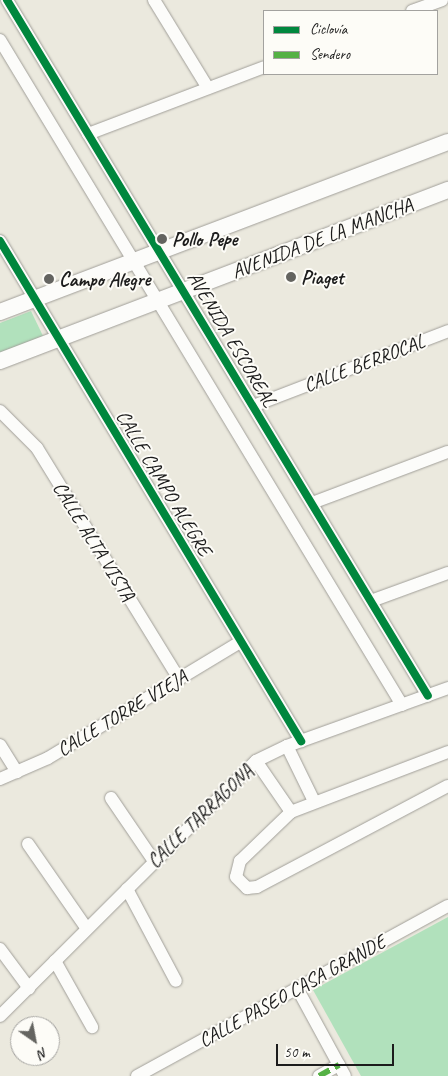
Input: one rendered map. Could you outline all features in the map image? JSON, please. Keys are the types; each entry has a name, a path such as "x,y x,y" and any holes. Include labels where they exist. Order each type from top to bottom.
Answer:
{"street":[{"name":"AVENIDA ESCOREAL","path":"7,0 428,696"},
{"path":"154,0 208,88"},
{"path":"415,10 441,0"},
{"path":"0,40 402,705"},
{"path":"88,134 263,67"},
{"path":"0,312 448,142"},
{"name":"AVENIDA DE LA MANCHA","path":"0,362 448,190"},
{"name":"CALLE CAMPO ALEGRE","path":"0,241 240,642 301,740"},
{"name":"CALLE BERROCAL","path":"253,406 448,331"},
{"name":"CALLE ALTA VISTA","path":"1,414 37,448 180,679"},
{"path":"312,503 448,452"},
{"path":"371,601 448,573"},
{"name":"CALLE TORRE VIEJA","path":"0,779 48,758 240,642"},
{"name":"CALLE TARRAGONA","path":"0,1016 256,761 301,740 448,688"},
{"path":"0,745 17,772"},
{"path":"287,746 314,801"},
{"path":"448,752 314,801 291,812 240,860 236,871 243,885 252,888 266,883 448,786"},
{"path":"256,761 291,812"},
{"path":"111,798 154,861"},
{"path":"28,844 86,929"},
{"path":"127,888 176,981"},
{"name":"CALLE PASEO CASA GRANDE","path":"137,1076 448,906"},
{"path":"0,950 29,988"},
{"path":"55,961 92,1027"},
{"path":"297,988 345,1076"},
{"path":"319,1076 339,1064"}],"green space":[{"path":"31,311 43,336 0,353 0,323"},
{"path":"448,917 448,1076 361,1076 313,990"}],"marked path":[{"path":"319,1076 339,1065"}],"cycle path":[{"path":"7,0 428,696"},
{"path":"0,241 301,741"}],"place":[{"name":"Pollo Pepe","path":"162,239"},
{"name":"Piaget","path":"291,277"},
{"name":"Campo Alegre","path":"49,279"}]}
